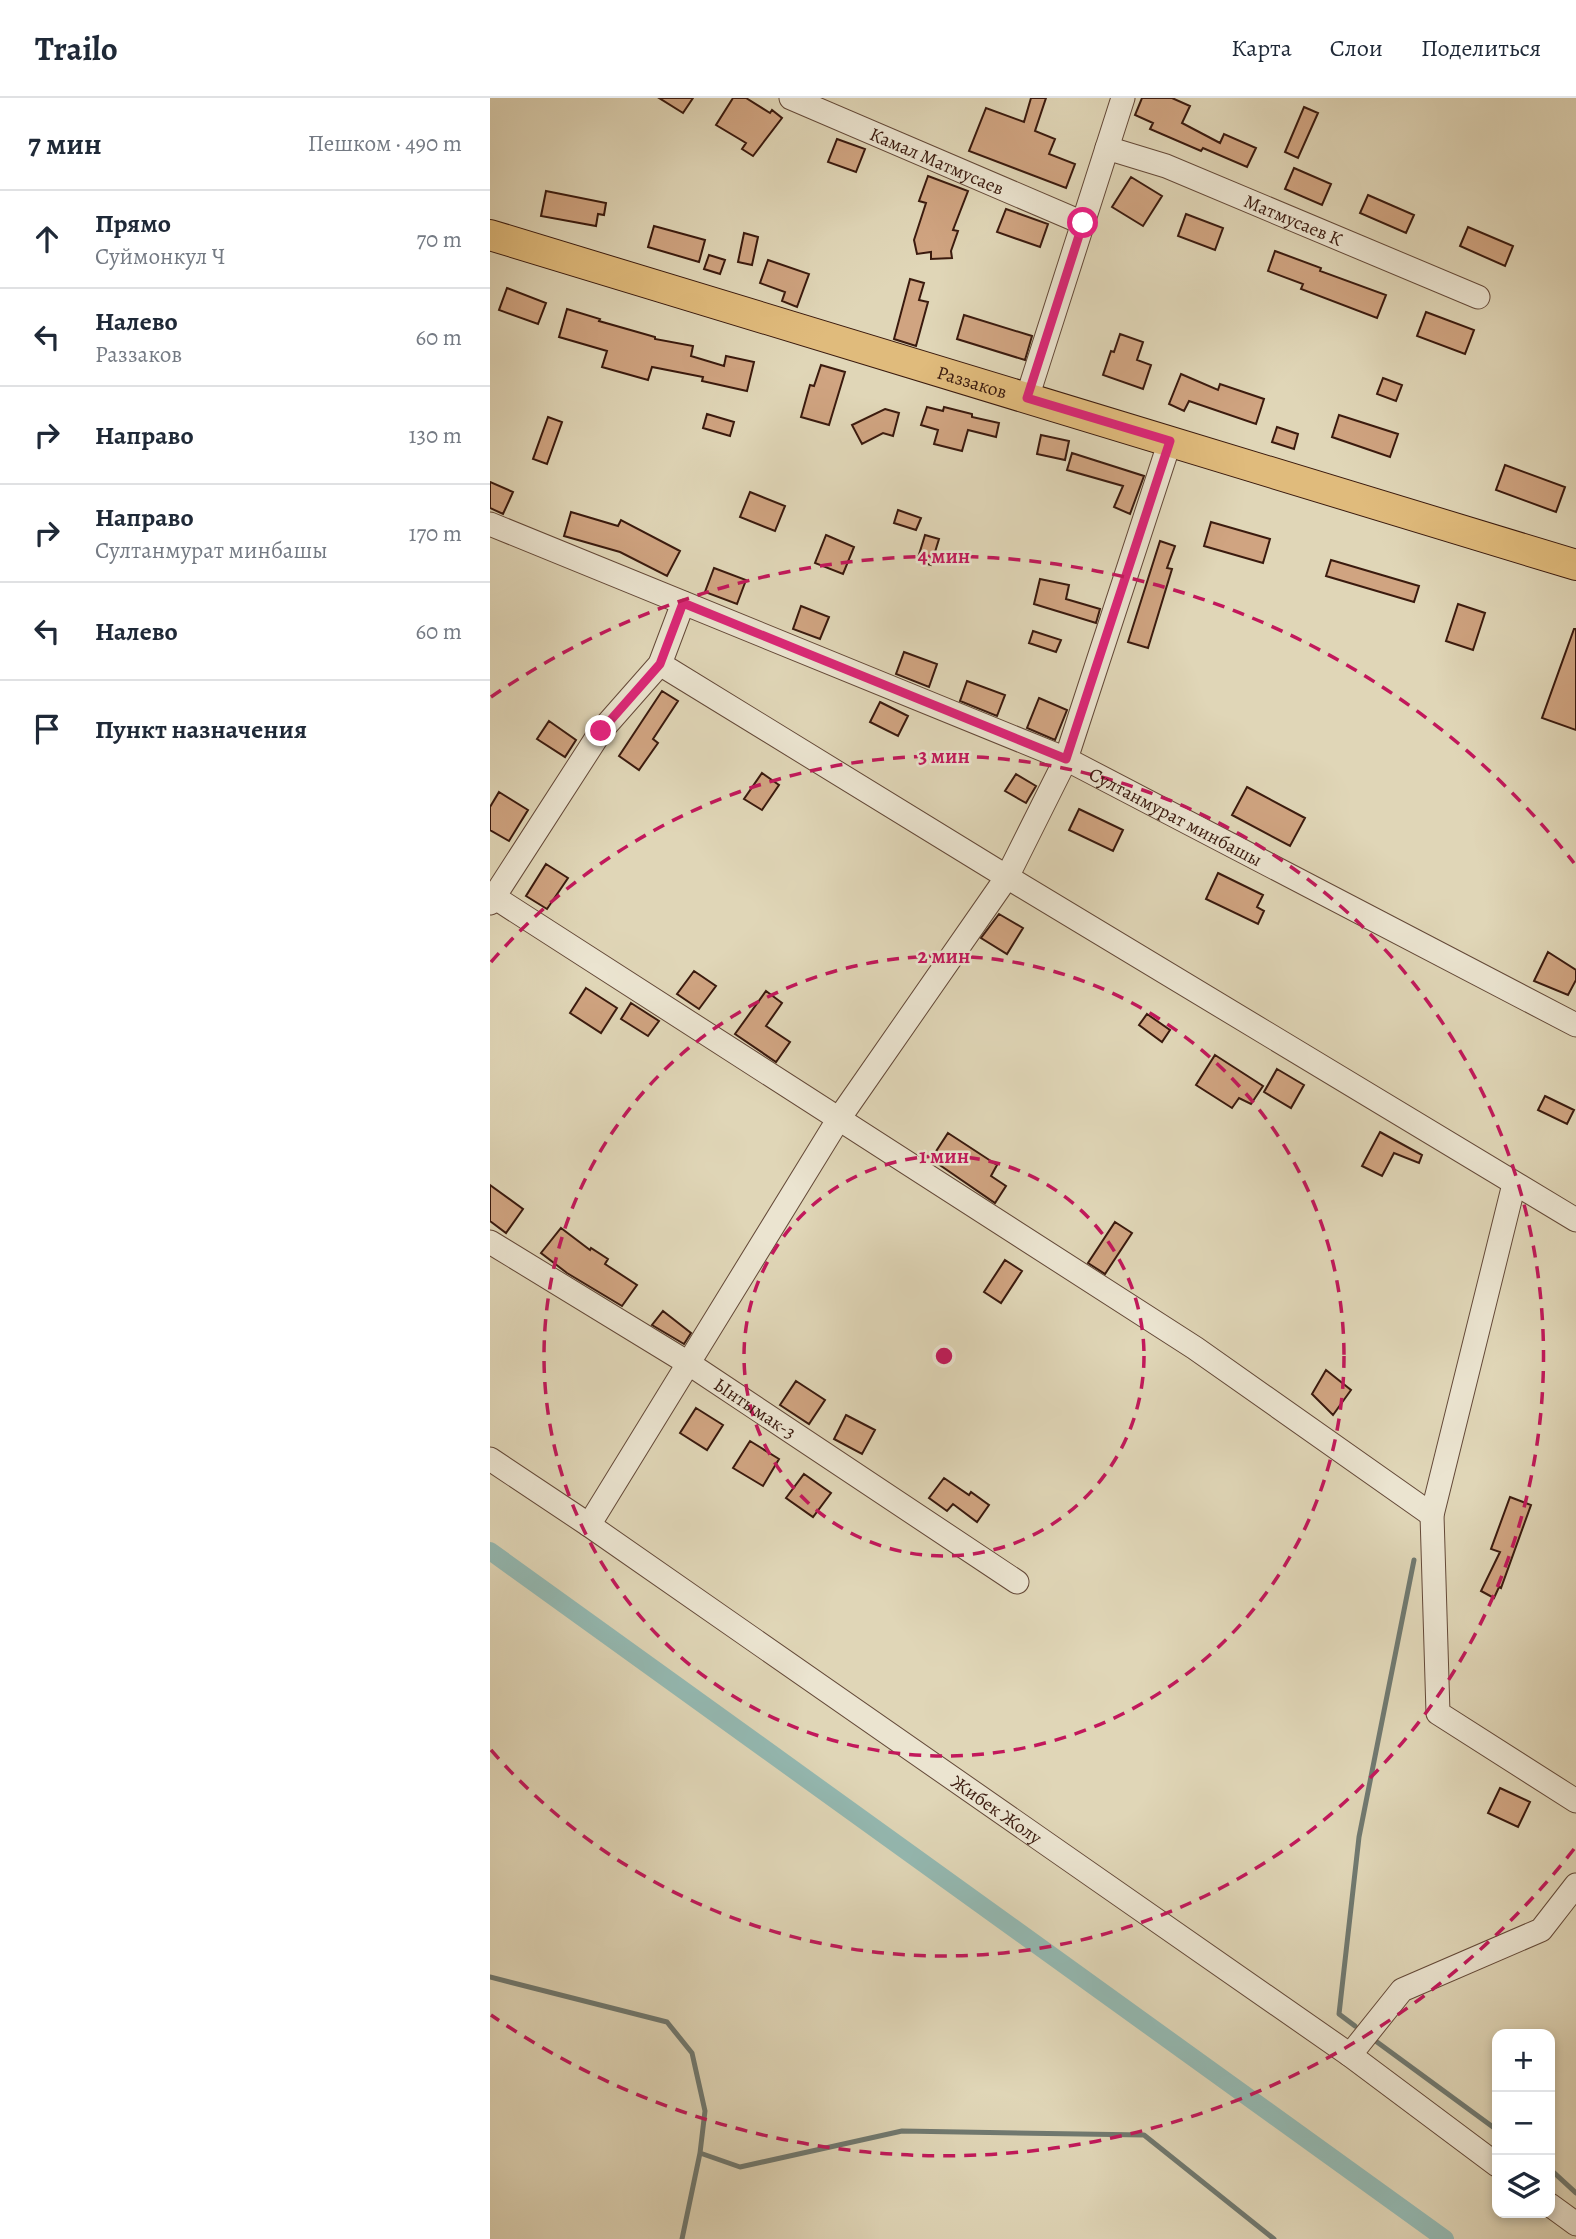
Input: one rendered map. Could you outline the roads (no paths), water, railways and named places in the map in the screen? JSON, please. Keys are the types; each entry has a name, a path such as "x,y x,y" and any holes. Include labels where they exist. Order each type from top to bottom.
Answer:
{"main road":[{"name":"Раззаков","path":"490,235 1576,565"}],"street":[{"name":"Камал Матмусаев","path":"791,98 1083,223"},
{"path":"1027,398 1123,98"},
{"name":"Матмусаев К","path":"1107,148 1166,166 1478,298"},
{"path":"589,1525 838,1120 1007,877 1066,759 1170,441"},
{"name":"Султанмурат минбашы","path":"490,524 1066,759 1576,1026"},
{"path":"683,603 660,664 601,731 492,900 1195,1348 1432,1516"},
{"path":"660,664 1576,1220"},
{"path":"1514,1184 1432,1516 1438,1713 1576,1801"},
{"name":"Ынтымак-3","path":"490,1242 688,1363 1017,1582"},
{"name":"Жибек Жолу","path":"490,1459 589,1525 1350,2055 1492,2161"},
{"path":"1350,2055 1402,1990 1541,1930 1576,1885"},
{"path":"1555,2209 1576,2224"}],"waterway":[{"path":"490,1551 1445,2239"},
{"path":"1355,2026 1339,2014 1359,1837 1414,1560"},
{"path":"490,1977 667,2022 692,2053 705,2111 700,2153 682,2239"},
{"path":"1377,2042 1492,2126"},
{"path":"700,2153 740,2167 902,2131 1144,2135 1274,2239"},
{"path":"1555,2174 1576,2193"}]}
